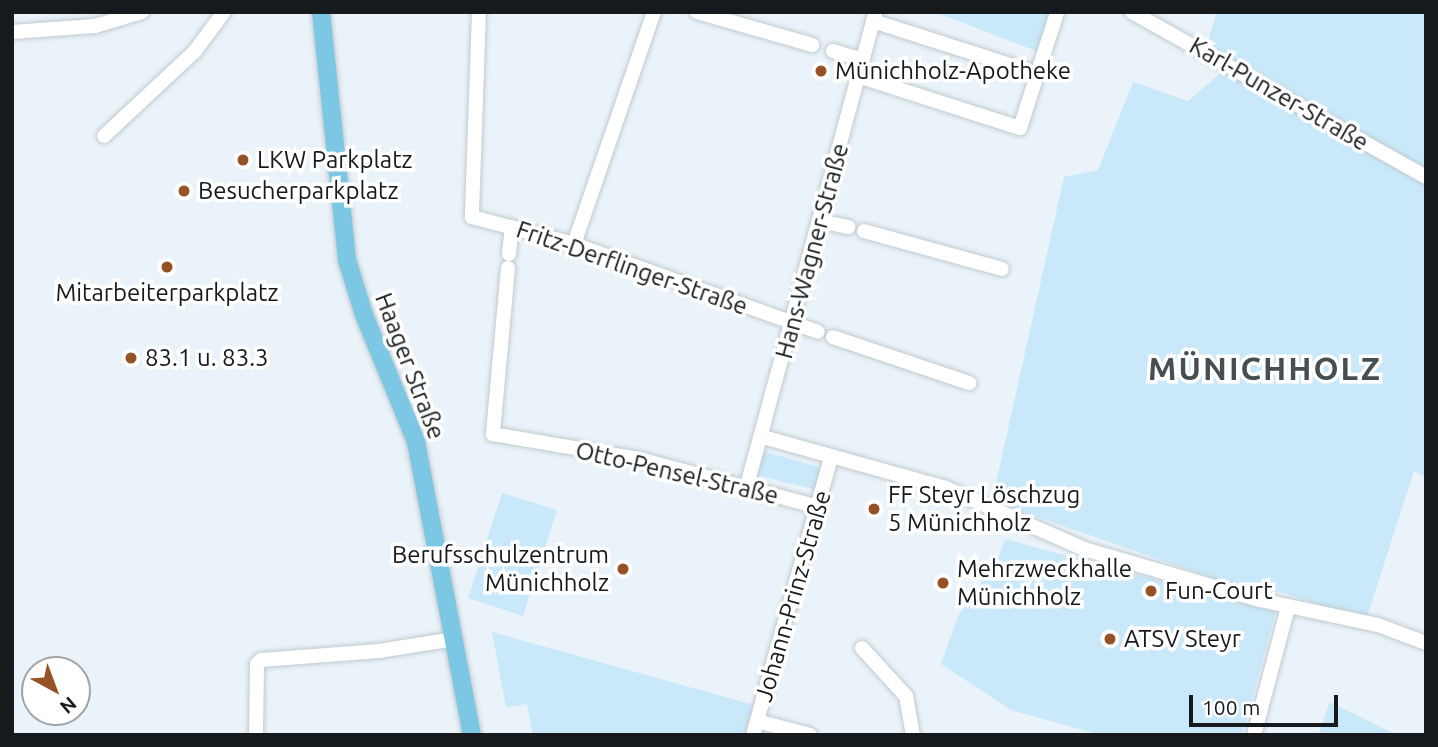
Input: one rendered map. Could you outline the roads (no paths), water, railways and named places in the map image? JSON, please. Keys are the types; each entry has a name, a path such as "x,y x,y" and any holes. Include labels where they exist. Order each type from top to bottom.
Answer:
{"main road":[{"name":"Haager Straße","path":"321,12 346,260 363,315 416,442 472,735"}],"street":[{"path":"12,32 95,26 142,12"},
{"path":"104,136 195,51 224,12"},
{"name":"Fritz-Derflinger-Straße","path":"479,12 472,217 574,244 818,332"},
{"path":"574,244 654,12"},
{"path":"698,12 812,45"},
{"name":"Karl-Punzer-Straße","path":"1132,12 1426,177"},
{"path":"859,76 1020,128 1057,13"},
{"path":"874,17 1038,74"},
{"name":"Hans-Wagner-Straße","path":"746,489 763,437 874,17"},
{"path":"832,51 863,60"},
{"path":"820,221 848,227"},
{"name":"Otto-Pensel-Straße","path":"512,227 493,434 639,459 818,507"},
{"path":"863,231 1002,269"},
{"path":"833,337 970,383"},
{"path":"763,437 946,488 1084,549 1288,607 1378,625 1426,643"},
{"name":"Johann-Prinz-Straße","path":"755,728 831,457"},
{"path":"1254,735 1288,607"},
{"path":"256,735 257,664 261,660 454,639"},
{"path":"862,648 906,696 913,735"},
{"path":"755,728 810,735"}],"place":[{"name":"Münichholz-Apotheke","path":"821,71"},
{"name":"LKW Parkplatz","path":"243,160"},
{"name":"Besucherparkplatz","path":"184,191"},
{"name":"Mitarbeiterparkplatz","path":"167,267"},
{"name":"83.1 u. 83.3","path":"131,358"},
{"name":"FF Steyr Löschzug 5 Münichholz","path":"874,509"},
{"name":"Berufsschulzentrum Münichholz","path":"623,569"},
{"name":"Mehrzweckhalle Münichholz","path":"943,583"},
{"name":"Fun-Court","path":"1151,591"},
{"name":"ATSV Steyr","path":"1110,639"}],"district":[{"name":"MÜNICHHOLZ","path":"1265,368"}]}
